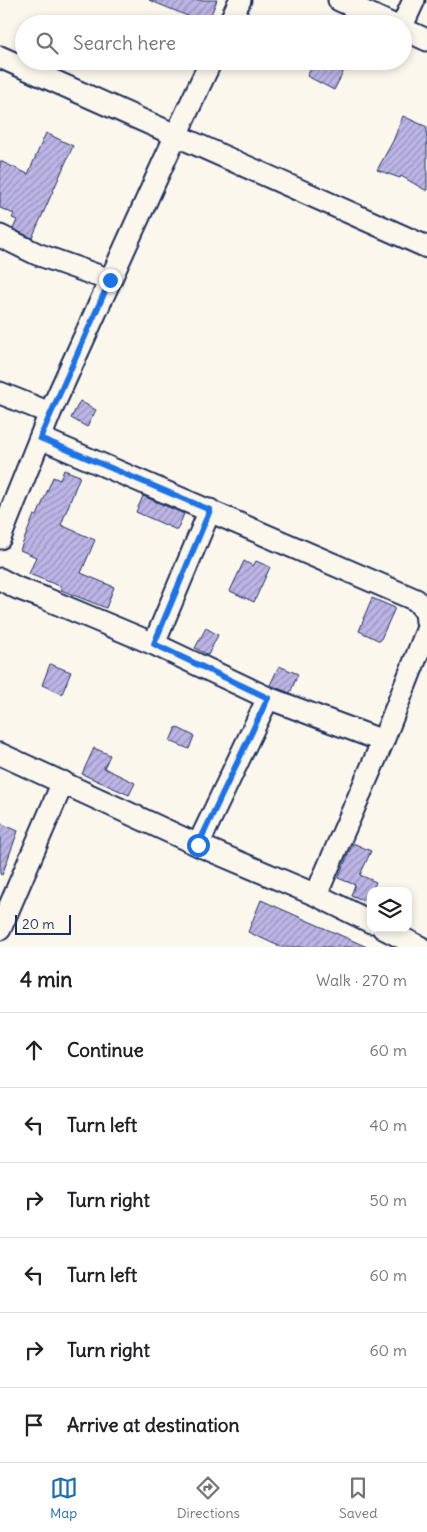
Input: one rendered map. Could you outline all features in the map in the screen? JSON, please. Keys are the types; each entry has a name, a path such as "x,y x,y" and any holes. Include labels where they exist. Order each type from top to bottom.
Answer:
{"street":[{"path":"233,15 240,0"},
{"path":"339,0 372,15"},
{"path":"407,15 414,0"},
{"path":"412,33 427,40"},
{"path":"0,57 15,64"},
{"path":"29,70 427,247"},
{"path":"0,538 5,509 40,438 207,70"},
{"path":"0,236 37,254 110,280"},
{"path":"0,393 50,413"},
{"path":"40,438 416,600 426,612 427,622"},
{"path":"154,644 210,510"},
{"path":"0,579 17,588 154,644 268,698 383,741"},
{"path":"316,895 383,741 427,630"},
{"path":"198,845 268,698"},
{"path":"0,754 198,845 316,895 367,920"},
{"path":"0,929 63,782"},
{"path":"391,932 420,947"}],"building":[{"path":"149,0 217,0 211,15 185,15"},
{"path":"310,70 344,70 334,90 307,76"},
{"path":"403,116 427,127 427,191 401,176 400,178 377,170 393,141"},
{"path":"46,133 73,146 32,238 13,229 17,220 12,218 14,214 0,208 0,161 28,174"},
{"path":"80,401 96,410 87,427 71,418"},
{"path":"64,470 80,476 61,525 95,540 81,573 114,587 106,608 61,590 62,587 29,574 36,557 20,550 34,515 37,516 53,477 60,480"},
{"path":"143,496 184,514 177,530 136,512"},
{"path":"244,561 253,566 256,561 270,567 254,602 230,591"},
{"path":"372,598 395,608 380,641 359,631"},
{"path":"206,628 218,635 208,655 195,648"},
{"path":"50,664 71,672 62,694 42,685"},
{"path":"279,666 298,674 290,693 270,685"},
{"path":"176,727 194,736 189,749 170,741"},
{"path":"94,748 110,755 104,768 135,783 129,795 82,774"},
{"path":"0,823 18,831 2,875 0,874"},
{"path":"353,843 371,851 360,875 376,882 374,887 367,887 367,902 351,895 355,885 338,878"},
{"path":"261,900 367,947 281,947 248,932"}],"route":[{"path":"110,280 40,438 210,510 154,644 268,698 198,845"}]}
